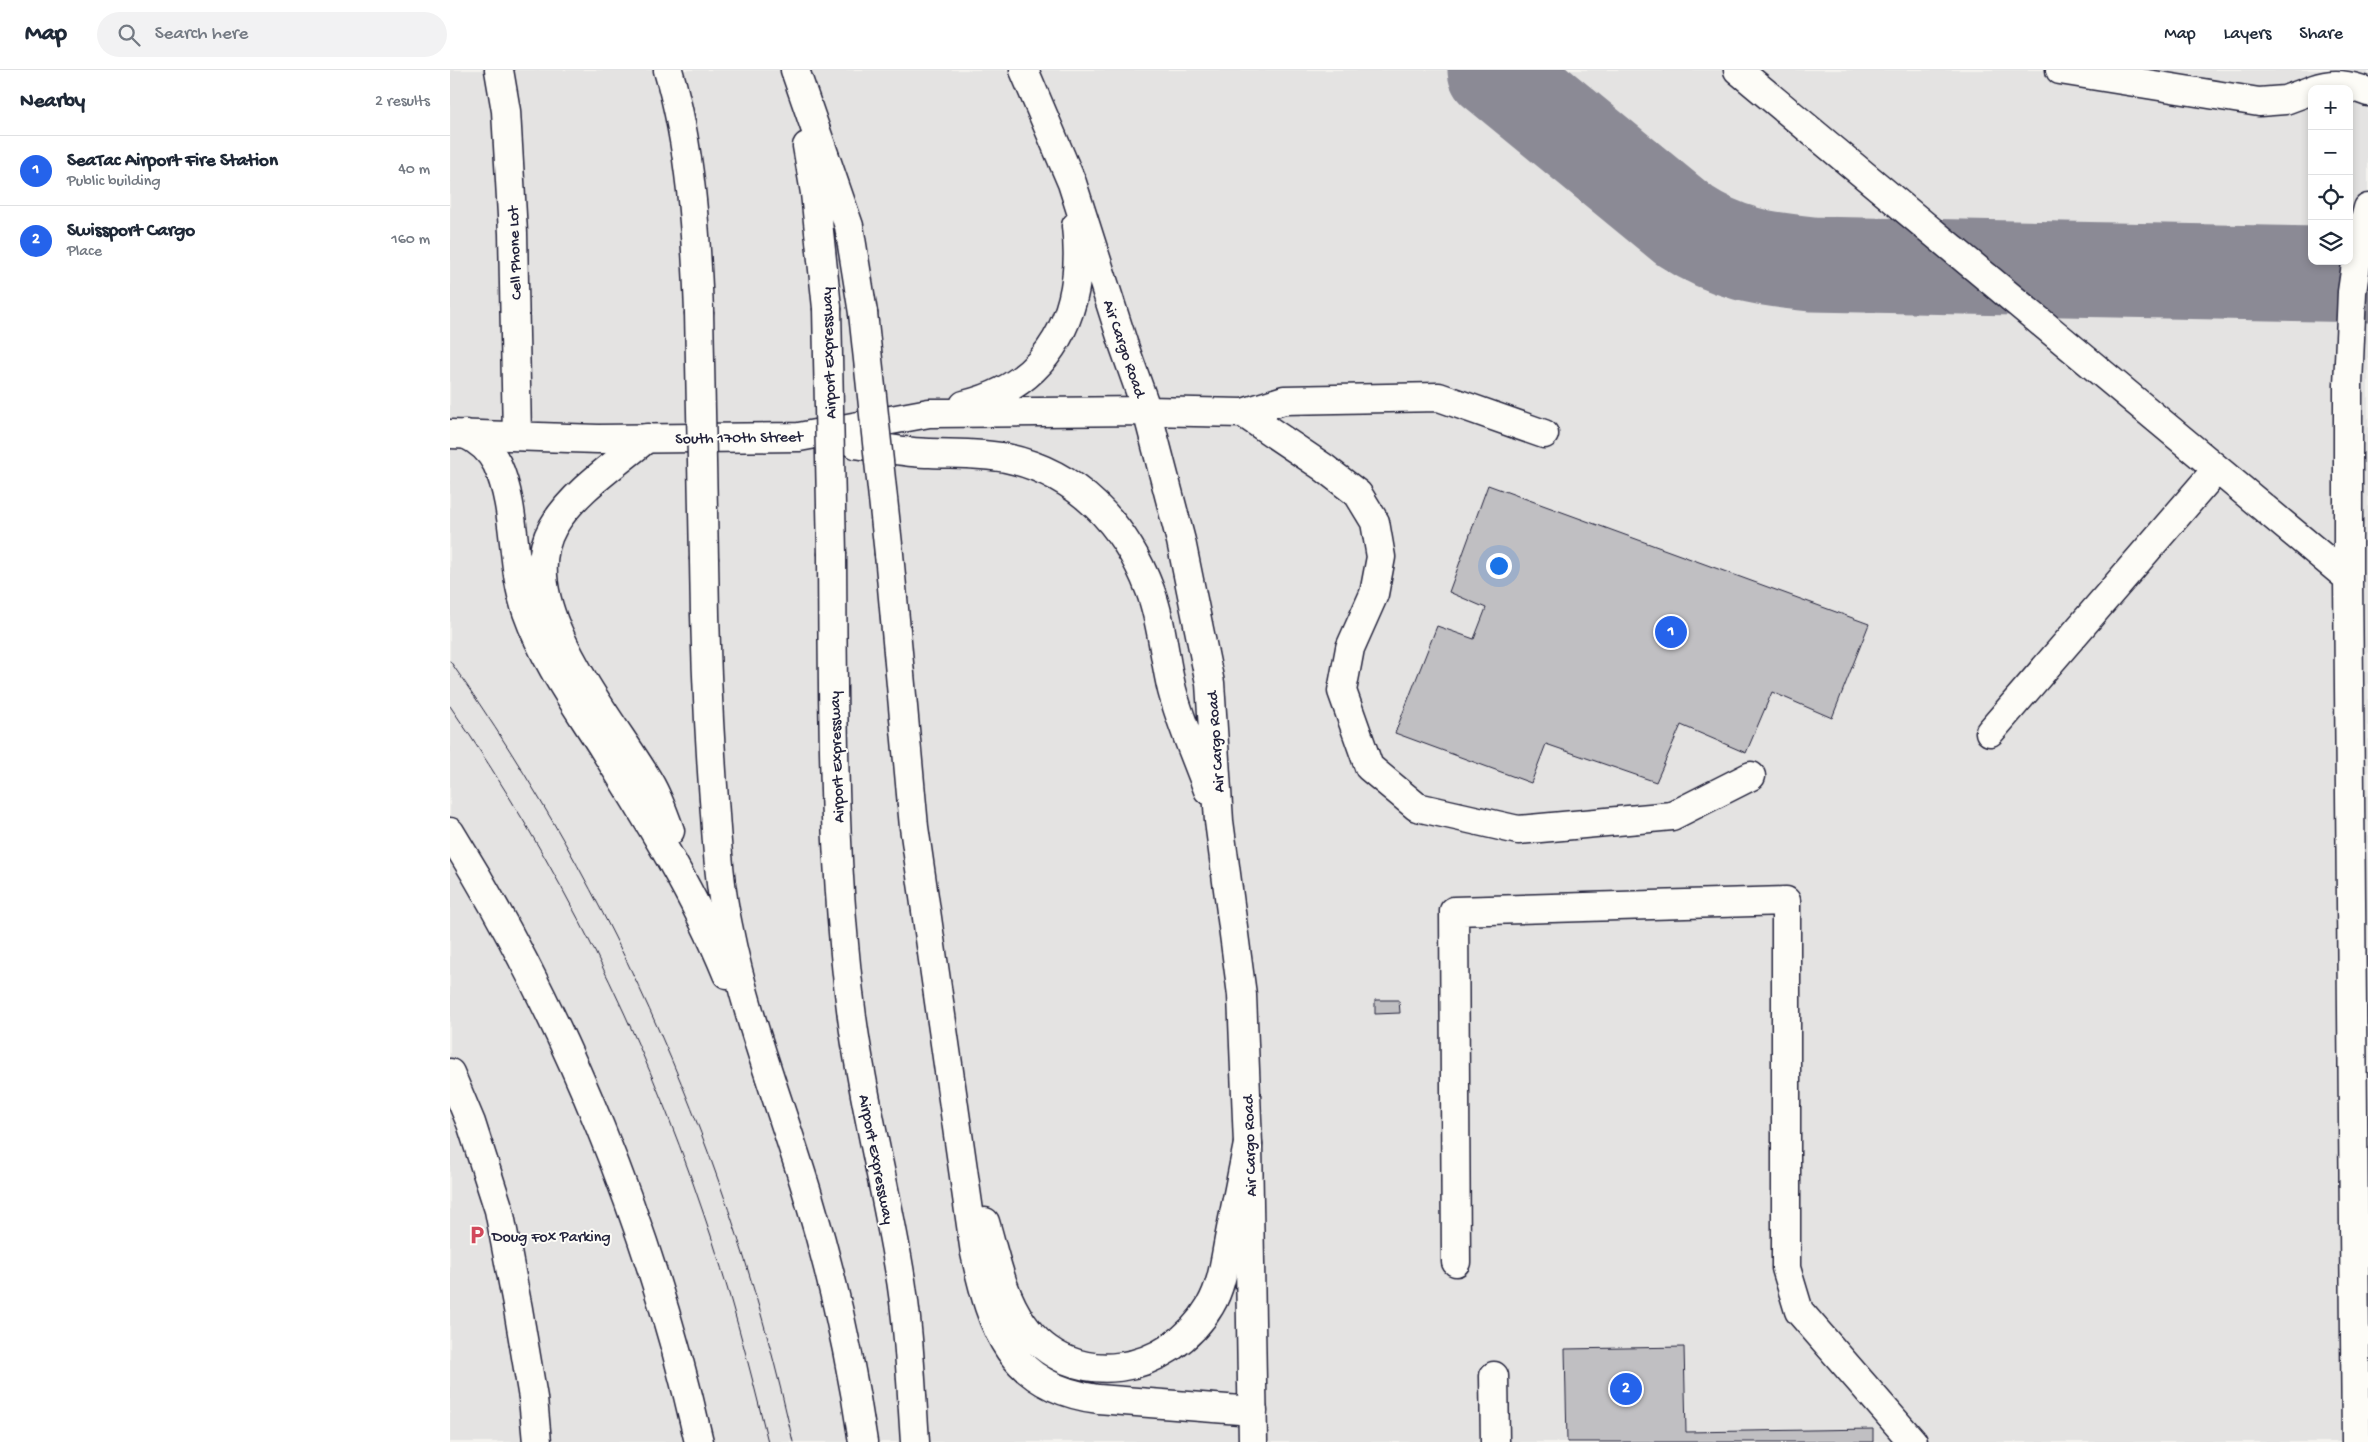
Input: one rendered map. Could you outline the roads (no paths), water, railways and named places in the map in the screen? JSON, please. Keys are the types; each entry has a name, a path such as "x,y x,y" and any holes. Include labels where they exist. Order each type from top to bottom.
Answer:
{"main road":[{"name":"Cell Phone Lot","path":"499,70 506,111 513,233 517,436"},
{"path":"668,70 676,98 685,152 696,248 700,312 705,649 710,757 722,887 728,926 754,1023 787,1126 830,1277 846,1345 863,1442"},
{"name":"Airport Expressway","path":"791,70 815,192 827,308 834,757 845,952 862,1078 899,1268 908,1331 915,1442"},
{"path":"795,70 849,226 863,313 889,554 914,827 975,1253 986,1303 1003,1340 1024,1369 1059,1390 1079,1397 1253,1411"},
{"name":"Air Cargo Road","path":"1024,70 1072,183 1124,346 1147,411 1181,542 1210,683 1219,821 1242,995 1248,1144 1253,1442"},
{"path":"1738,70 2348,578"},
{"path":"2060,70 2259,102 2285,100 2308,91"},
{"path":"2353,87 2368,92"},
{"path":"929,413 984,400 1011,387 1036,368 1062,331 1075,295 1077,272 1078,240 1072,183"},
{"path":"2356,1442 2348,385 2352,292 2359,244 2368,208"},
{"path":"1243,413 1284,400 1439,397 1544,434"},
{"name":"South 170th Street","path":"457,434 598,439 799,437 929,413 1147,411 1243,413"},
{"path":"1243,413 1322,466 1358,494 1375,522 1381,558 1376,584 1374,594 1350,648 1342,691 1368,767 1417,807 1518,830 1672,816 1751,776"},
{"path":"457,434 476,439 487,449 497,463 507,495 519,582 537,638 551,666 650,824 704,924 720,958 787,1126"},
{"path":"799,437 928,453 971,454 1005,458 1032,466 1086,495 1111,520 1129,544 1150,592 1173,691 1219,821"},
{"path":"646,438 582,494 553,526 543,553 543,583 547,607 572,659 650,784 665,816 704,924"},
{"path":"1990,732 2217,469"},
{"path":"450,832 491,902 549,1012 599,1127 621,1184 663,1307 699,1442"},
{"path":"1456,1262 1454,911 1786,901 1786,1268 1799,1311 1912,1442"},
{"path":"450,1073 471,1123 499,1210 533,1398 537,1442"},
{"path":"959,1140 1003,1282 1011,1304 1023,1325 1053,1353 1090,1366 1110,1367 1131,1365 1153,1359 1173,1348 1188,1335 1210,1305 1220,1284 1248,1144"},
{"path":"1494,1376 1495,1442"}],"tram line":[{"path":"450,661 510,750 565,842 615,937 660,1034 701,1134 737,1235 768,1338 793,1442"},
{"path":"450,706 526,825 561,887 625,1014 679,1145 712,1240 738,1326 768,1442"}],"place":[{"name":"SeaTac Airport Fire Station","path":"1671,632"},
{"name":"Doug Fox Parking","path":"477,1235"},
{"name":"Swissport Cargo","path":"1626,1389"}]}
